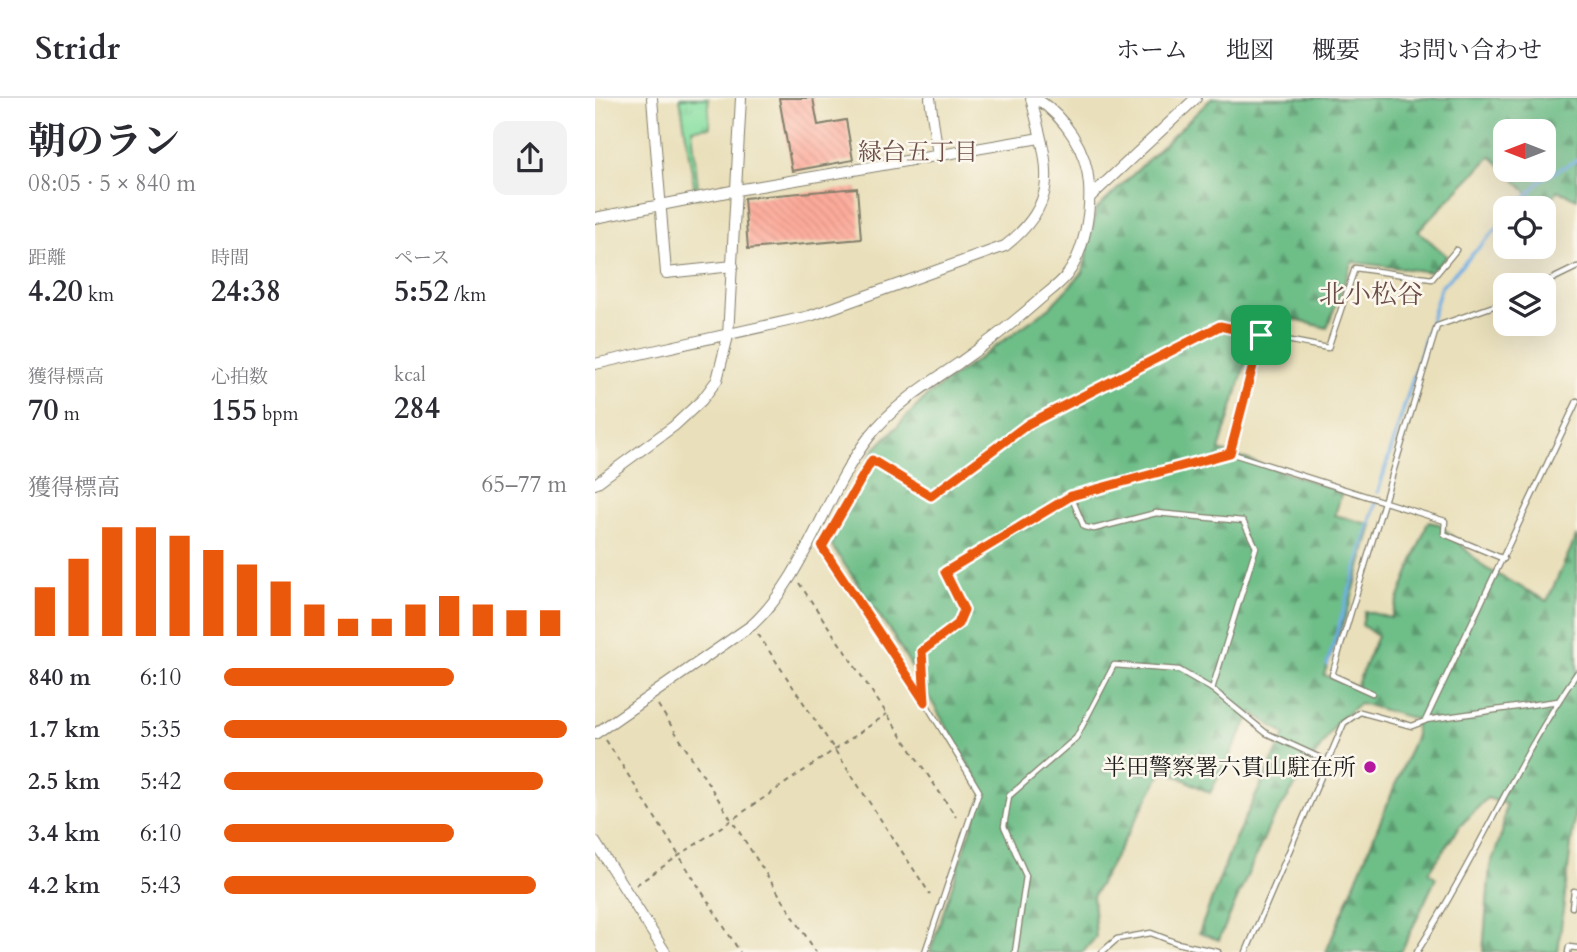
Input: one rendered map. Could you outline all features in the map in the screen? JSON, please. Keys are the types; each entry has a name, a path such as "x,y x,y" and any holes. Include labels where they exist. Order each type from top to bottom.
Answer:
{"street":[{"path":"652,98 666,273 733,266"},
{"path":"595,484 674,426 702,400 717,380 728,336 741,98"},
{"path":"930,98 938,156"},
{"path":"595,364 810,316 1005,246 1024,231 1039,211 1047,190 1033,98"},
{"path":"597,732 752,625 775,604 846,470 883,421 914,391 1019,317 1066,276 1078,254 1090,197 1089,173 1068,127 1050,108 1033,98"},
{"path":"1090,197 1196,98"},
{"path":"595,218 737,190 1040,138"},
{"path":"595,842 665,952"}],"lane":[{"path":"925,952 979,791 925,702 822,547 872,460 931,496 1028,424 1220,326 1328,348 1355,268 1432,279 1456,250"},
{"path":"1556,277 1577,267"},
{"path":"1372,693 1332,676 1437,326 1493,306"},
{"path":"1230,453 1261,335"},
{"path":"1425,721 1577,401"},
{"path":"925,702 922,651 958,624 964,610 945,572 1071,496 1230,453 1445,521 1444,534 1504,559"},
{"path":"1071,496 1084,527 1094,529 1156,513 1243,521 1256,547 1212,689"},
{"path":"1015,952 1027,877 1005,826 1009,796 1076,738 1114,665 1178,670 1212,689 1266,733 1327,761"},
{"path":"1417,952 1558,701 1577,673"},
{"path":"1246,952 1344,723 1360,712 1412,726 1425,721 1558,701"},
{"path":"1572,907 1574,891 1577,892"},
{"path":"1103,952 1117,939 1151,933 1177,943 1218,952"},
{"path":"1175,952 1177,943"},
{"path":"1568,952 1569,947 1577,948"}],"path":[{"path":"792,573 956,817"},
{"path":"752,625 930,894"},
{"path":"652,695 816,952"},
{"path":"626,891 887,714"},
{"path":"597,732 740,952"}],"green space":[{"path":"680,98 708,98 710,127 692,129 699,198 696,198"},
{"path":"1212,98 1577,98 1577,199 1557,190 1554,196 1529,196 1517,182 1556,182 1556,119 1493,119 1493,158 1491,156 1418,231 1447,256 1431,272 1352,262 1327,328 1262,311 1219,450 1342,492 1335,515 1372,525 1350,604 1324,675 1356,687 1377,636 1362,625 1365,611 1391,618 1428,522 1439,524 1485,568 1547,601 1577,535 1577,797 1558,952 1483,952 1490,866 1502,833 1506,804 1487,798 1460,826 1429,872 1436,878 1401,952 1326,952 1416,735 1415,719 1360,703 1338,721 1270,824 1219,940 1199,933 1234,841 1285,735 1252,712 1210,793 1164,769 1093,896 1096,937 1083,952 930,952 984,791 894,637 831,545 873,451 927,396 1050,307 1083,272 1096,210"}],"building":[{"path":"779,98 813,98 818,125 846,120 853,160 792,171"},
{"path":"857,188 861,239 748,249 744,198"}],"waterway":[{"path":"1527,196 1542,179 1577,160"},
{"path":"1378,492 1441,287 1493,233"},
{"path":"1327,665 1376,503"}],"place":[{"name":"半田警察署六貫山駐在所","path":"1370,767"}],"district":[{"name":"緑台五丁目","path":"918,152"},
{"name":"北小松谷","path":"1371,294"}],"route":[{"path":"1220,326 1261,335 1230,453 1071,496 945,572 964,610 958,624 922,651 925,702 822,547 872,460 931,496 1028,424 1220,326"}]}
